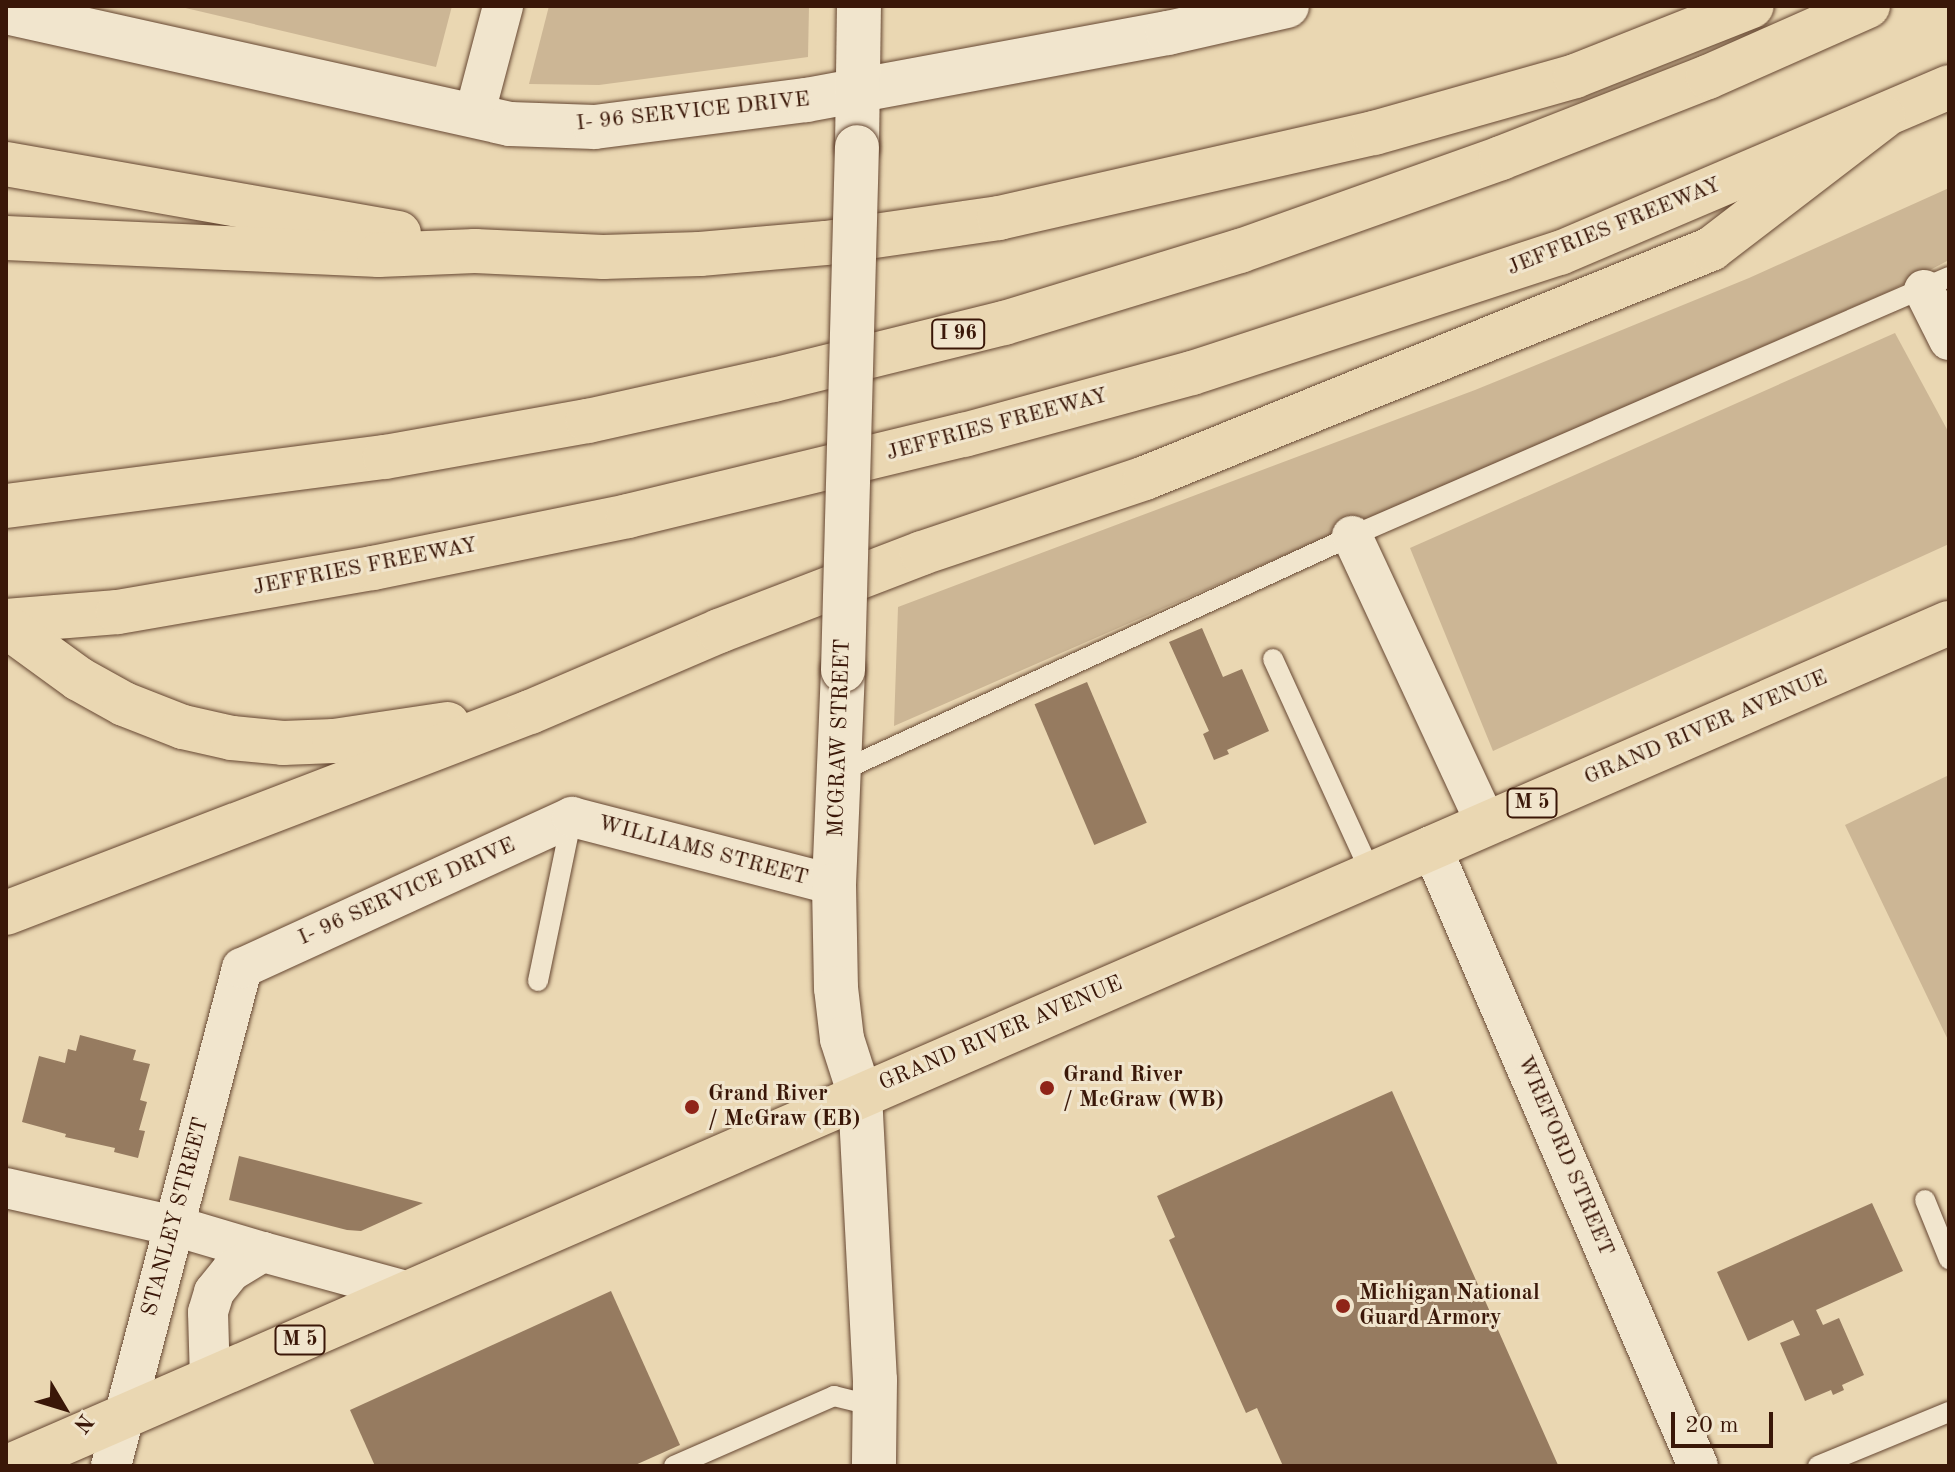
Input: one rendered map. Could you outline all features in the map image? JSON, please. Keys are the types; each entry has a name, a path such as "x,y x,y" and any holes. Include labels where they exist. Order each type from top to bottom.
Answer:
{"main road":[{"path":"6,238 379,255 475,251 603,257 700,254 826,243 999,218 1374,133 1575,76 1752,6"},
{"name":"I 96","path":"6,506 160,489 385,457 557,426 773,380 1004,323 1240,251 1501,158 1708,77 1868,6"},
{"name":"JEFFRIES FREEWAY","path":"6,623 118,612 373,568 628,516 964,435 1192,373 1560,253 1949,87"},
{"path":"6,913 530,712 719,631 922,553 1145,478 1711,249 1883,117"},
{"path":"6,164 383,229 475,251"},
{"path":"6,623 79,679 124,704 183,727 232,738 283,743 334,741 530,712"},
{"name":"GRAND RIVER AVENUE","path":"10,1466 1949,623"}],"street":[{"path":"474,116 503,6"},
{"name":"MCGRAW STREET","path":"859,6 841,771 834,885 836,988 842,1039 860,1095 874,1466"},
{"name":"I- 96 SERVICE DRIVE","path":"6,12 510,124 595,127 858,91 1167,20 1287,6"},
{"path":"1937,284 1949,340"},
{"path":"1352,536 1486,823"},
{"name":"I- 96 SERVICE DRIVE","path":"242,968 572,817"},
{"name":"WILLIAMS STREET","path":"572,817 834,885"},
{"name":"WREFORD STREET","path":"1431,846 1690,1463"},
{"name":"STANLEY STREET","path":"111,1466 242,968"},
{"path":"15,1197 175,1226 409,1292"},
{"path":"210,1380 208,1312 214,1292 231,1271 263,1252"},
{"path":"124,1416 127,1466"}],"lane":[{"path":"841,771 1352,536 1937,284"},
{"path":"1273,659 1371,873"},
{"path":"538,981 572,817"},
{"path":"1925,1200 1949,1259"},
{"path":"674,1466 834,1396 874,1406"},
{"path":"1818,1466 1949,1412"}],"shaded area":[{"path":"177,6 452,6 436,67"},
{"path":"549,6 809,6 808,57 599,85 529,84"},
{"path":"1949,188 1949,260 1892,290 894,726 898,607 1475,390 1749,278"},
{"path":"1895,333 1949,433 1949,544 1493,751 1410,548"},
{"path":"1949,775 1949,1042 1845,825"}],"building":[{"path":"1202,628 1223,677 1242,669 1269,731 1227,750 1229,754 1214,760 1203,734 1209,731 1169,642"},
{"path":"1087,682 1147,823 1094,845 1035,704"},
{"path":"80,1035 136,1050 133,1060 150,1064 140,1100 147,1102 139,1130 145,1131 138,1158 114,1152 115,1148 65,1137 66,1134 22,1122 39,1056 65,1063 68,1049 76,1051"},
{"name":"Michigan National Guard Armory","path":"1392,1091 1558,1465 1283,1466 1257,1408 1246,1413 1169,1240 1175,1237 1157,1196"},
{"path":"239,1156 423,1203 361,1231 229,1200"},
{"path":"1872,1203 1903,1271 1816,1310 1823,1325 1839,1318 1864,1375 1842,1385 1844,1390 1833,1395 1831,1390 1805,1401 1780,1343 1800,1335 1793,1320 1748,1341 1717,1272"},
{"path":"611,1291 680,1445 633,1466 375,1466 350,1410"}],"place":[{"name":"Grand River / McGraw (WB)","path":"1047,1088"},
{"name":"Grand River / McGraw (EB)","path":"692,1107"},
{"name":"Michigan National Guard Armory","path":"1343,1306"}]}
